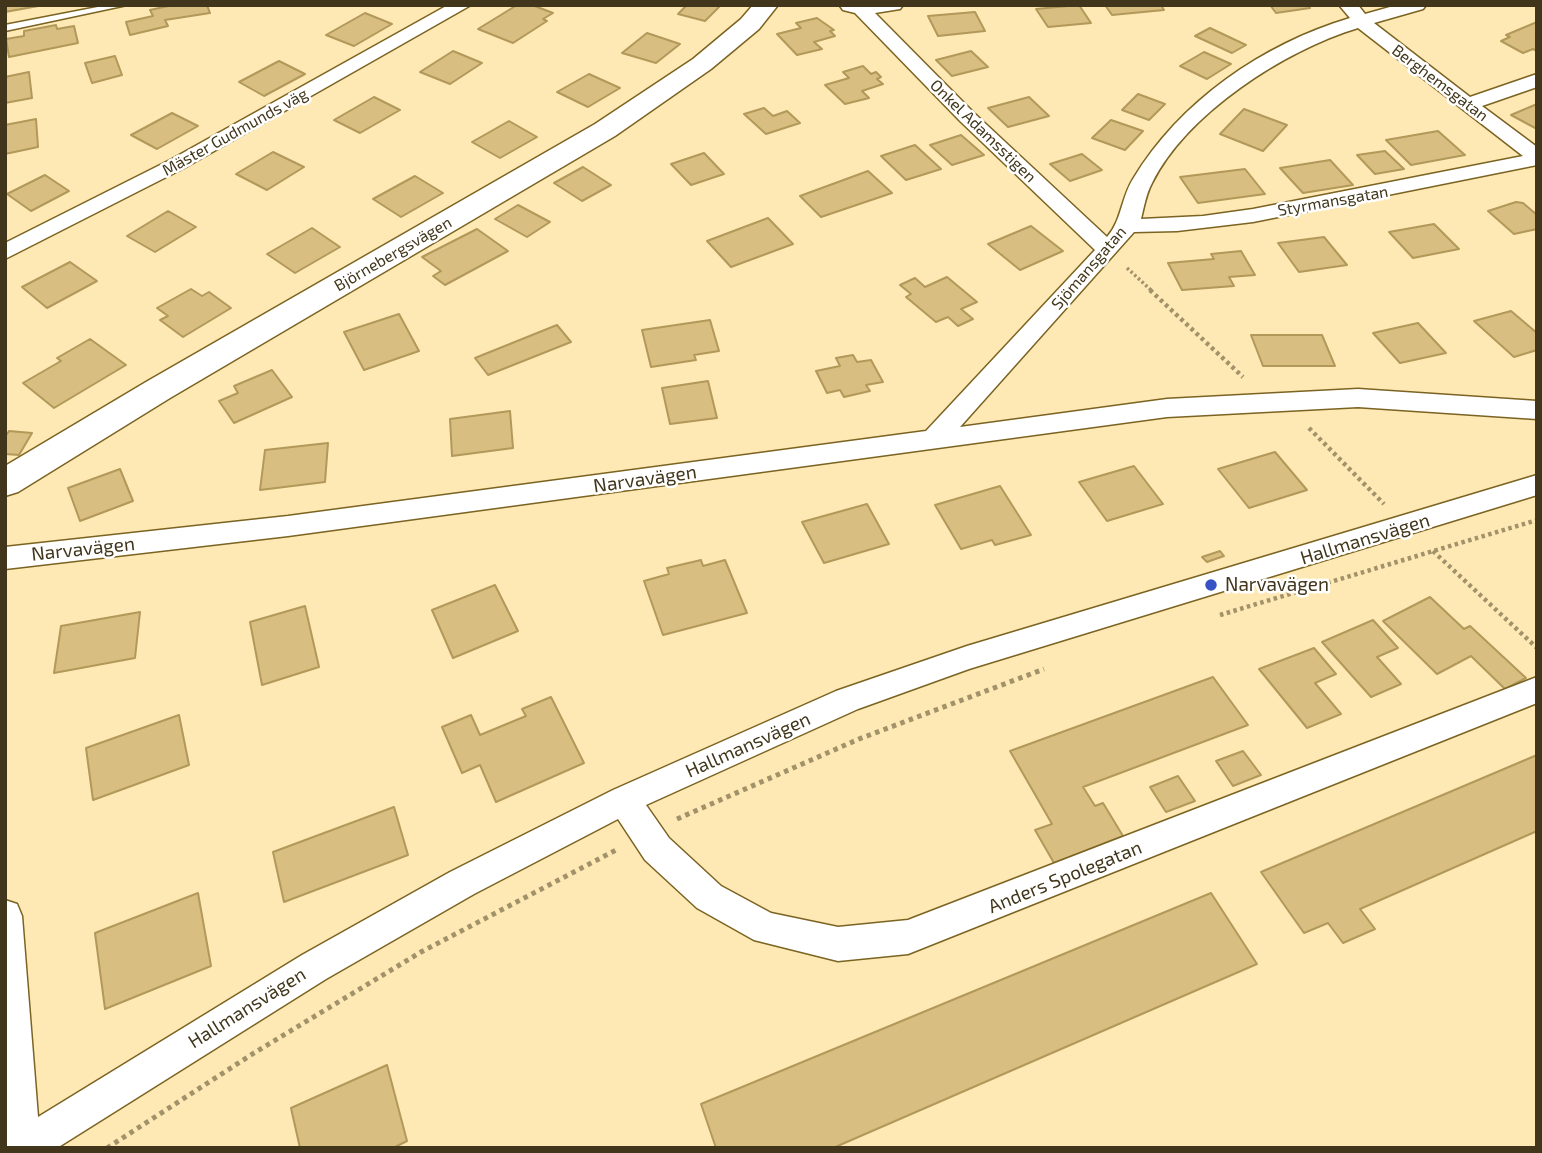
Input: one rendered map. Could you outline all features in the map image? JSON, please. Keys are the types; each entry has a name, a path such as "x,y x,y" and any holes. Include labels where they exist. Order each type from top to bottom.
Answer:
{"street":[{"name":"Mäster Gudmunds väg","path":"5,252 178,163 462,5"},
{"name":"Björnebergsvägen","path":"5,483 158,390 605,130 702,64 750,24 766,5"},
{"path":"853,7 894,5"},
{"name":"Berghemsgatan","path":"1348,5 1362,22 1537,158"},
{"name":"Sjömansgatan","path":"935,438 1108,250 1127,225 1131,204 1142,181 1178,132 1212,99 1255,69 1310,39 1417,5"},
{"name":"Onkel Adamsstigen","path":"853,7 1108,250"},
{"path":"1469,104 1537,80"},
{"name":"Styrmansgatan","path":"1127,225 1156,226 1210,221 1292,209 1453,178 1537,158"},
{"name":"Narvavägen","path":"5,558 340,520 1167,408 1358,398 1537,410"},
{"name":"Hallmansvägen","path":"22,1148 314,967 462,883 624,800 859,696 967,658 1537,485"},
{"name":"Anders Spolegatan","path":"624,800 657,849 709,897 766,928 838,944 908,937 1537,690"},
{"path":"5,916 22,1148"}],"lane":[{"path":"5,28 123,5"}],"path":[{"path":"1108,250 1286,418 1300,420 1386,506 1371,510 1412,557"},
{"path":"1216,616 1537,520"},
{"path":"1432,551 1537,648"},
{"path":"107,1148 254,1053 421,952 647,834 757,781 902,720 1051,666"}],"building":[{"path":"5,5 44,5 5,12"},
{"path":"173,5 207,5 210,13 165,20 168,26 130,35 126,22 153,16 150,10"},
{"path":"517,5 532,5 553,13 543,19 547,21 513,43 478,29"},
{"path":"687,5 721,5 705,21 678,14"},
{"path":"1079,5 1091,23 1048,27 1036,9"},
{"path":"1105,5 1161,5 1164,10 1112,15"},
{"path":"1270,5 1308,5 1310,8 1276,13"},
{"path":"975,12 985,31 938,36 928,16"},
{"path":"365,13 392,24 354,46 326,35"},
{"path":"817,18 834,30 830,31 835,36 814,42 822,49 797,55 777,34 801,28 796,23"},
{"path":"1537,22 1537,51 1533,49 1523,53 1501,41 1510,37 1506,35"},
{"path":"56,25 57,29 74,26 78,43 9,57 6,39 24,36 24,31"},
{"path":"1210,28 1246,45 1232,53 1195,36"},
{"path":"647,33 680,44 656,63 622,53"},
{"path":"453,51 482,63 450,84 420,72"},
{"path":"971,51 988,67 952,76 936,60"},
{"path":"1204,52 1231,64 1207,79 1180,66"},
{"path":"115,56 122,75 92,83 85,63"},
{"path":"279,61 305,74 264,96 239,82"},
{"path":"863,66 871,74 876,72 881,77 877,79 883,84 862,91 869,98 845,104 825,85 849,78 843,72"},
{"path":"29,72 32,98 5,103 5,77"},
{"path":"589,74 620,88 588,107 557,92"},
{"path":"1138,94 1165,104 1149,120 1122,110"},
{"path":"374,97 400,110 360,133 334,120"},
{"path":"1029,97 1049,116 1008,127 988,108"},
{"path":"1537,104 1537,129 1511,115"},
{"path":"764,108 773,116 787,111 800,123 766,134 744,114"},
{"path":"1244,109 1287,125 1263,151 1220,134"},
{"path":"172,113 198,126 157,149 131,135"},
{"path":"36,119 38,147 5,154 5,125"},
{"path":"1111,120 1143,131 1125,150 1092,138"},
{"path":"509,121 537,137 500,158 472,142"},
{"path":"1438,131 1465,155 1411,165 1386,140"},
{"path":"961,135 984,155 952,165 930,145"},
{"path":"915,145 941,169 906,180 881,156"},
{"path":"1385,151 1404,169 1375,174 1357,155"},
{"path":"273,152 304,167 267,190 236,174"},
{"path":"704,153 724,174 691,185 671,164"},
{"path":"1082,154 1102,170 1070,181 1050,164"},
{"path":"1330,160 1353,185 1303,193 1280,168"},
{"path":"583,167 611,185 582,201 554,183"},
{"path":"1245,169 1265,194 1198,203 1180,177"},
{"path":"868,171 892,193 821,217 800,196"},
{"path":"45,175 69,191 31,211 7,194"},
{"path":"415,176 443,193 401,217 373,199"},
{"path":"1516,202 1523,203 1537,215 1537,229 1514,234 1488,211"},
{"path":"518,205 550,222 527,237 495,219"},
{"path":"168,211 196,227 155,252 127,236"},
{"path":"768,218 793,244 731,267 707,241"},
{"path":"1434,224 1459,249 1413,258 1389,232"},
{"path":"1031,226 1063,251 1020,270 988,244"},
{"path":"312,228 340,247 295,273 267,254"},
{"path":"477,229 508,251 445,285 433,276 441,271 422,257"},
{"path":"1324,237 1347,265 1299,272 1278,243"},
{"path":"1241,251 1255,275 1229,277 1234,286 1182,290 1168,263 1214,259 1211,254"},
{"path":"70,262 97,281 47,308 22,287"},
{"path":"947,277 977,302 961,309 973,319 958,326 948,317 936,322 906,297 911,294 900,285 915,278 925,287"},
{"path":"191,289 202,296 209,292 231,308 183,337 160,320 168,316 157,308"},
{"path":"1511,311 1537,333 1537,350 1514,357 1474,321"},
{"path":"399,314 419,351 364,370 344,332"},
{"path":"710,320 719,351 694,355 696,360 651,367 642,330"},
{"path":"1418,323 1446,353 1400,363 1373,333"},
{"path":"557,325 571,342 488,375 475,358"},
{"path":"1251,335 1322,335 1335,366 1263,366"},
{"path":"90,339 126,365 54,408 23,383 61,361 57,358"},
{"path":"853,355 857,362 871,360 883,382 866,385 870,391 844,397 840,390 827,393 816,371 840,366 836,358"},
{"path":"272,370 292,397 234,423 219,401 238,393 234,386"},
{"path":"708,381 717,418 670,424 662,388"},
{"path":"510,411 513,448 452,456 450,419"},
{"path":"9,431 32,433 19,455 5,454 5,437"},
{"path":"328,443 325,482 260,490 265,450"},
{"path":"1275,452 1307,490 1249,508 1218,469"},
{"path":"1134,466 1163,504 1107,521 1079,482"},
{"path":"120,469 133,501 80,521 68,488"},
{"path":"1000,486 1031,535 995,545 992,540 961,549 935,505"},
{"path":"867,504 889,544 824,563 802,522"},
{"path":"1220,551 1224,556 1207,562 1202,557"},
{"path":"701,560 703,566 725,560 747,613 663,635 644,581 669,574 667,568"},
{"path":"495,585 518,631 453,658 432,610"},
{"path":"1430,597 1464,629 1470,626 1526,678 1505,689 1471,656 1437,674 1383,621"},
{"path":"305,606 319,667 262,685 250,622"},
{"path":"140,612 135,658 54,673 61,626"},
{"path":"1373,620 1398,648 1377,657 1401,684 1371,697 1322,642"},
{"path":"1314,648 1336,674 1315,683 1341,714 1307,728 1259,669"},
{"path":"1213,677 1248,725 1083,787 1095,806 1103,803 1123,836 1054,863 1035,830 1052,824 1010,751"},
{"path":"551,697 584,763 496,802 480,765 462,773 442,727 471,715 480,735 526,716 522,709"},
{"path":"179,715 189,765 93,800 86,748"},
{"path":"1243,751 1261,775 1233,786 1216,761"},
{"path":"1537,755 1537,831 1360,909 1375,929 1343,943 1328,923 1304,933 1261,872"},
{"path":"1178,776 1195,801 1166,812 1150,787"},
{"path":"394,807 408,855 284,902 273,852"},
{"path":"198,893 211,966 105,1009 95,933"},
{"path":"1211,893 1257,964 833,1148 716,1148 701,1104"},
{"path":"387,1065 407,1141 393,1148 300,1148 291,1108"}],"place":[{"name":"Narvavägen","path":"1211,585"}]}
